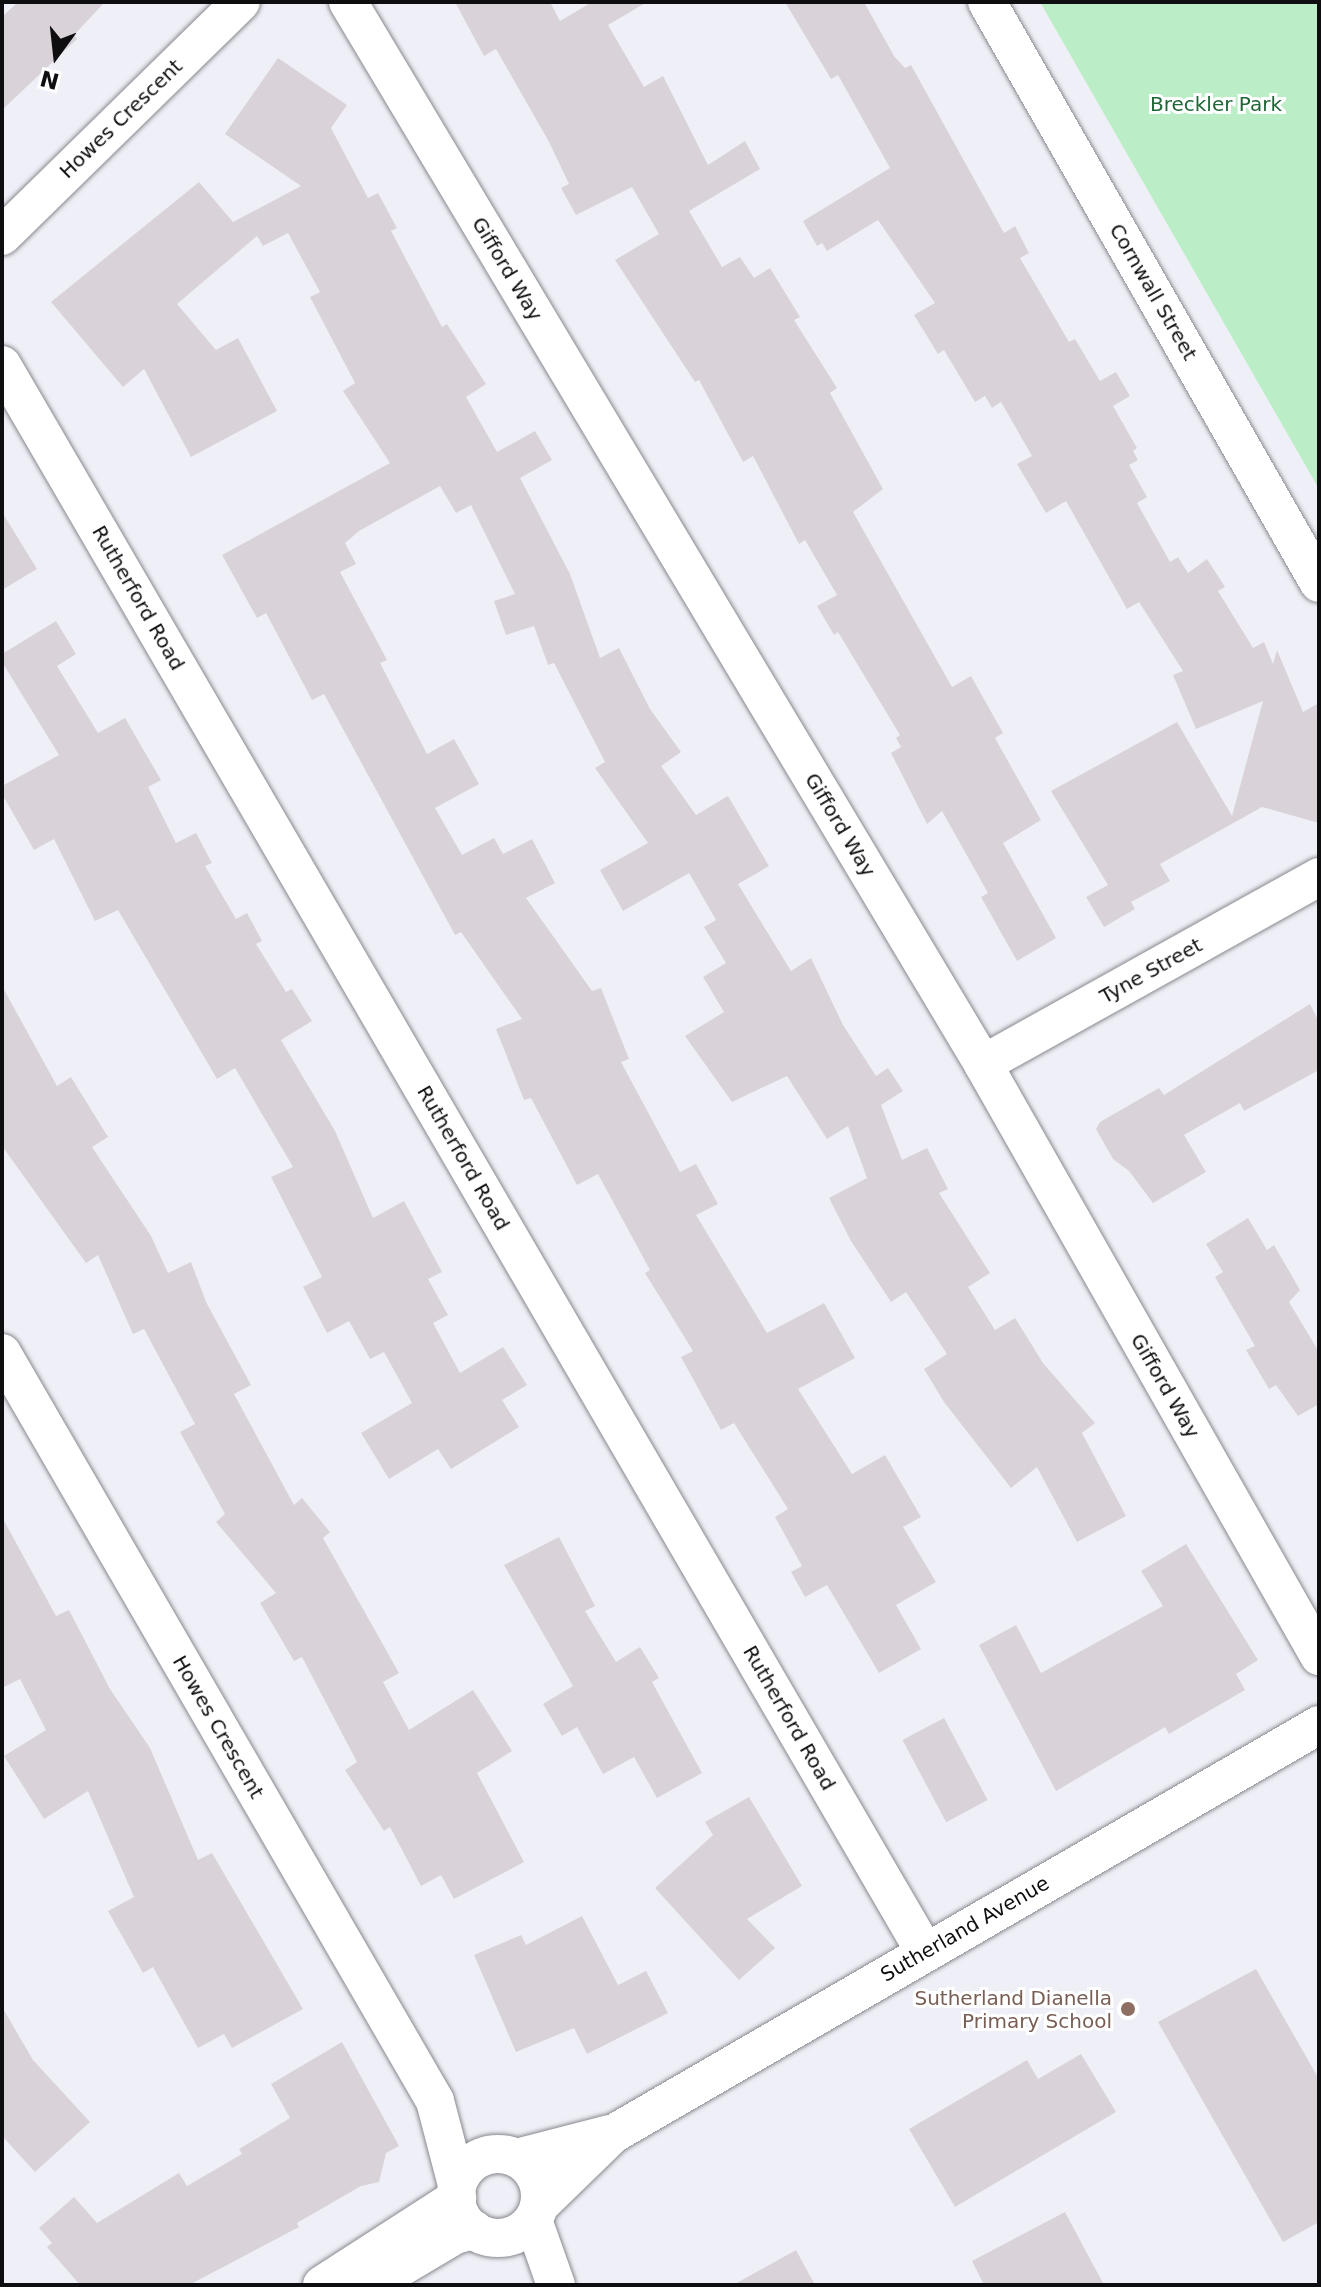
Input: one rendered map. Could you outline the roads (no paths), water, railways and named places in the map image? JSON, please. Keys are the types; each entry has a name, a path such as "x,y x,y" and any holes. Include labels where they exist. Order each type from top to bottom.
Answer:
{"street":[{"name":"Howes Crescent","path":"2,236 241,2"},
{"name":"Gifford Way","path":"348,2 983,1064 1319,1656"},
{"name":"Cornwall Street","path":"987,2 1319,583"},
{"name":"Rutherford Road","path":"2,365 925,1952"},
{"name":"Tyne Street","path":"983,1064 1319,877"},
{"name":"Howes Crescent","path":"2,1353 435,2101 471,2213"},
{"name":"Sutherland Avenue","path":"536,2213 613,2134 1319,1725"},
{"name":"Howes Crescent","path":"435,2101 505,2157"},
{"name":"Sutherland Avenue","path":"505,2157 613,2134"},
{"path":"371,2285 455,2235 471,2213 474,2162 505,2157 536,2178 536,2213 556,2285"},
{"path":"471,2213 544,2285"},
{"path":"322,2285 471,2213 522,2230 536,2213"}],"place":[{"name":"Sutherland Dianella Primary School","path":"1128,2009"}],"park label":[{"name":"Breckler Park","path":"1216,104"}]}
